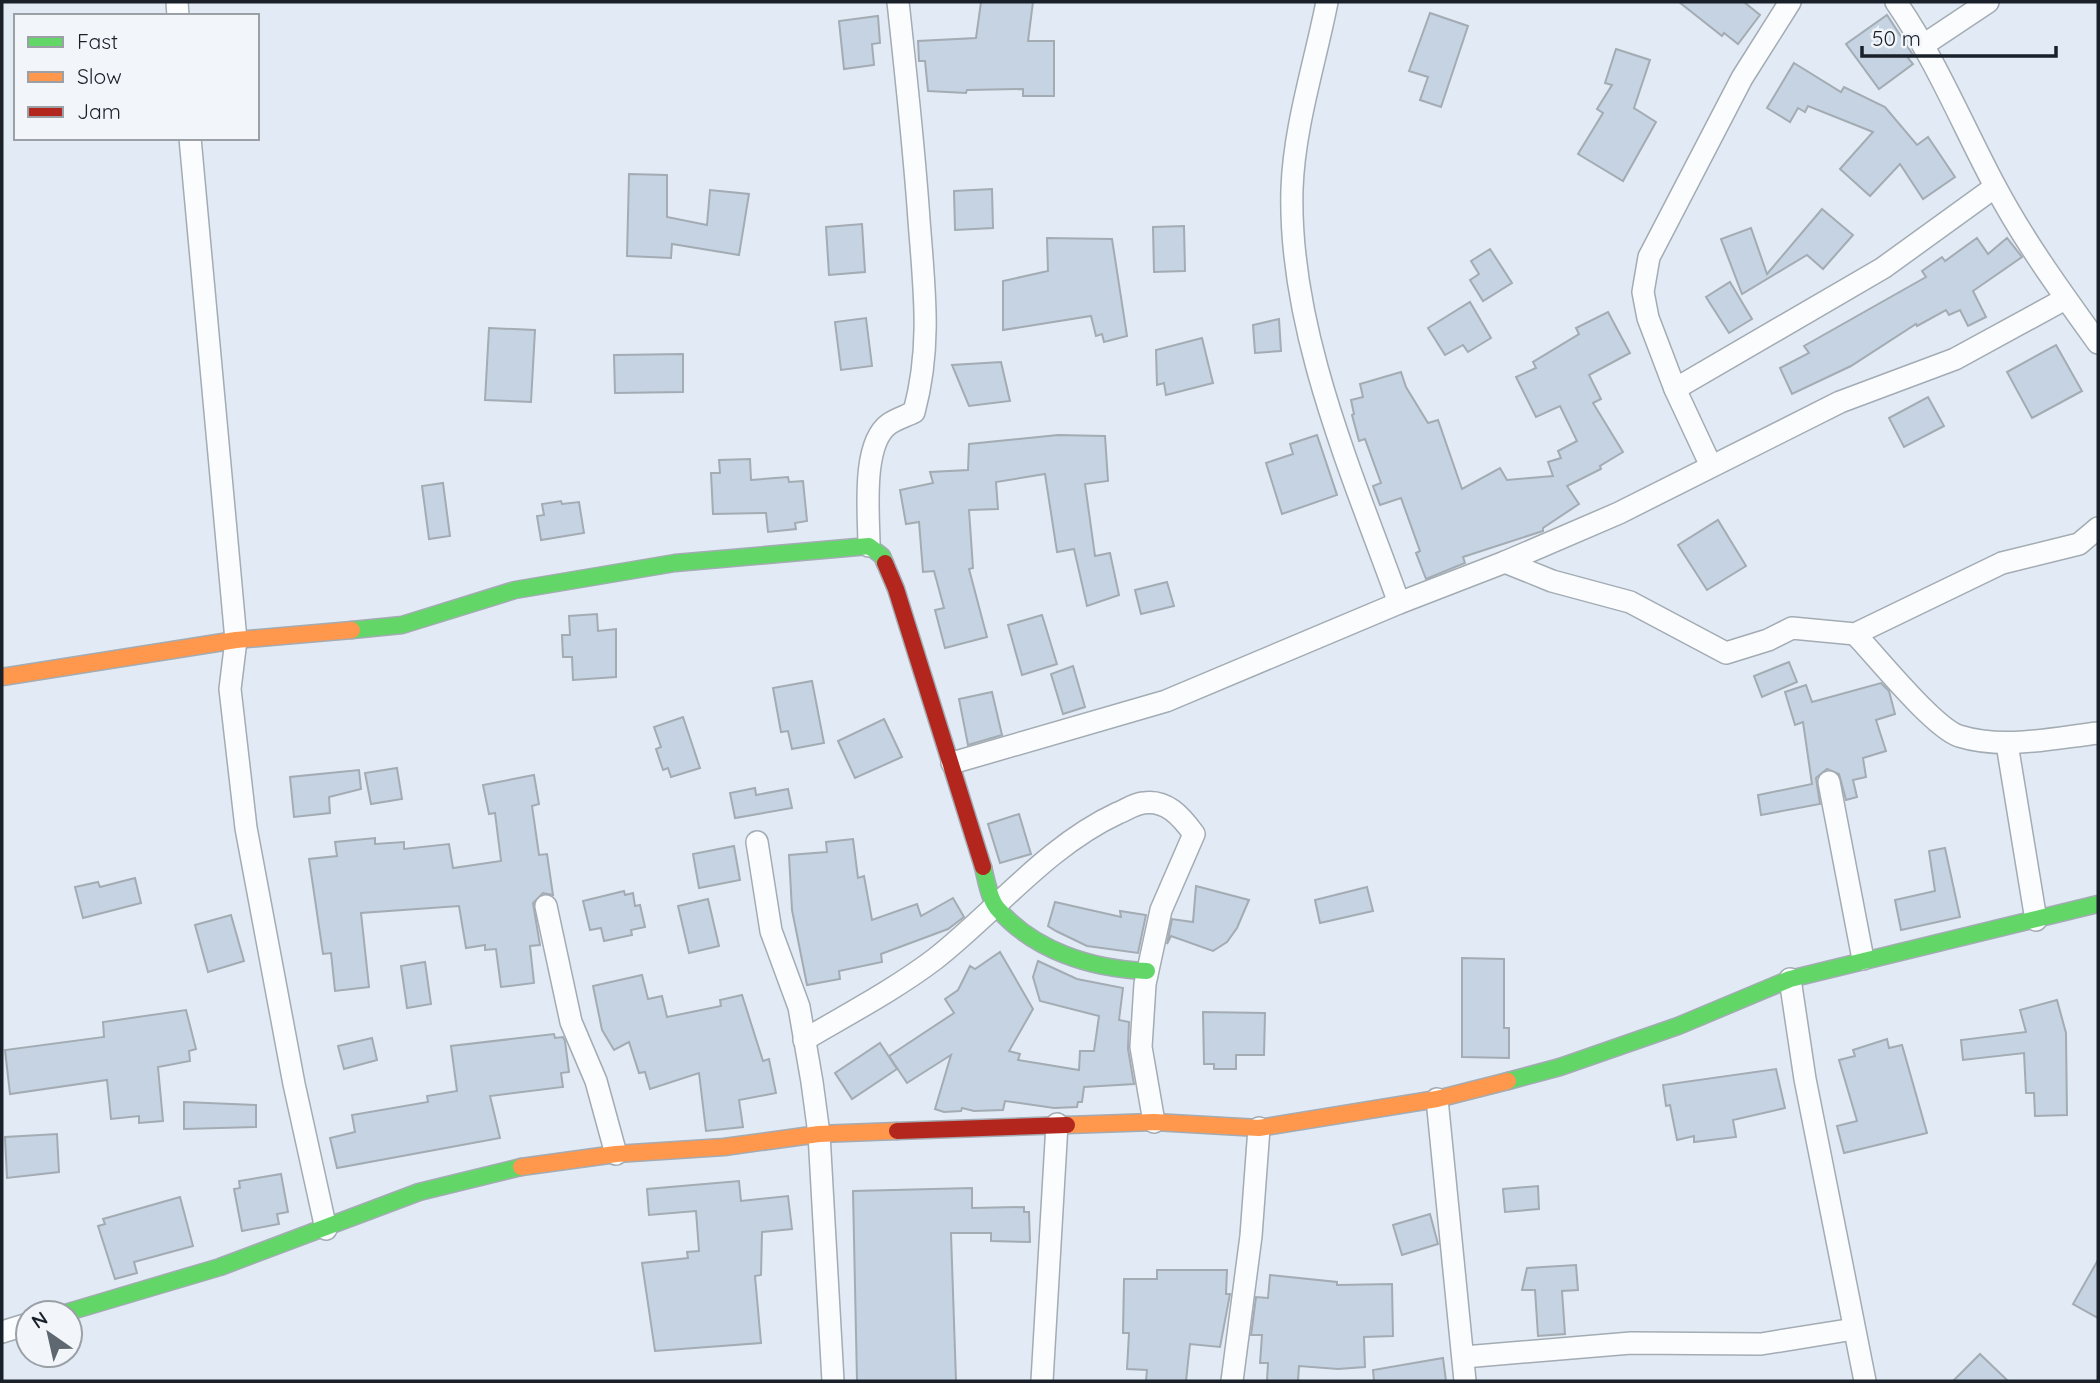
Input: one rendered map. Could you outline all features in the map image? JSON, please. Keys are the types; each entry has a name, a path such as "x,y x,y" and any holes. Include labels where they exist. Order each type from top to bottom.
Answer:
{"street":[{"path":"869,546 869,468 878,440 887,425 914,412 925,365 925,288 912,124 898,2"},
{"path":"1327,2 1299,137 1292,186 1292,232 1303,309 1339,439 1399,603"},
{"path":"1711,466 1675,389 1648,318 1643,292 1649,257 1742,78 1790,2"},
{"path":"1896,2 1925,44 1995,187 2066,299 2098,343"},
{"path":"1925,44 1988,2"},
{"path":"190,140 236,640 230,690 246,828 294,1084 326,1229"},
{"path":"1675,389 1883,268 1995,187"},
{"path":"952,763 1166,701 1399,603 1505,562 1619,513 1840,402 1955,359 2066,299"},
{"path":"1505,562 1552,581 1630,602 1726,653 1768,640 1792,628 1855,634 2002,563 2079,544 2098,528"},
{"path":"2,677 236,640 402,625 515,590 675,562 869,546 882,555 896,589 995,906 1033,940 1070,961 1101,968 1147,971"},
{"path":"1855,634 1926,710 1957,735 2007,744 2098,733"},
{"path":"2007,744 2036,920"},
{"path":"1829,782 1863,959"},
{"path":"803,1040 916,972 1029,875 1095,824 1140,803 1159,803 1170,808 1194,834 1161,911 1147,971 1142,1046 1154,1122"},
{"path":"757,842 771,931 799,1007 819,1134 833,1381"},
{"path":"84,1307 220,1267 419,1192 527,1166 616,1154 724,1147 819,1134 1154,1122 1259,1128 1437,1099 1560,1067 1678,1026 1790,979 1863,959 2098,904"},
{"path":"546,906 571,1022 596,1081 616,1154"},
{"path":"1790,979 1805,1079 1866,1381"},
{"path":"1437,1099 1465,1381"},
{"path":"1042,1381 1057,1124"},
{"path":"1232,1381 1251,1236 1259,1128"},
{"path":"1464,1357 1642,1343 1761,1344 1854,1329"}],"building":[{"path":"981,2 1033,2 1028,41 1054,41 1054,96 1023,96 1023,89 967,90 966,93 928,91 925,61 919,61 918,41 976,38"},
{"path":"1679,2 1744,2 1760,15 1738,44 1724,33 1722,36"},
{"path":"1430,13 1468,26 1441,107 1420,100 1428,77 1409,71"},
{"path":"1887,15 1913,55 1908,58 1913,64 1879,89 1846,44"},
{"path":"878,16 880,43 872,44 874,65 844,69 839,21"},
{"path":"1616,49 1650,60 1634,108 1656,122 1623,181 1578,154 1603,113 1597,109 1612,85 1605,83"},
{"path":"1794,63 1841,92 1844,87 1885,107 1917,145 1928,137 1955,177 1923,199 1900,164 1870,196 1840,169 1873,132 1808,106 1805,112 1798,108 1790,122 1767,108"},
{"path":"629,174 667,175 667,217 707,225 710,190 749,194 739,255 672,244 671,258 627,256"},
{"path":"992,189 993,228 955,230 954,191"},
{"path":"1822,209 1853,235 1823,269 1807,255 1742,294 1721,239 1751,228 1767,274"},
{"path":"862,224 865,272 829,275 826,227"},
{"path":"1184,226 1185,271 1154,272 1153,227"},
{"path":"1047,238 1112,239 1127,336 1104,342 1102,334 1096,336 1091,316 1003,330 1003,281 1048,271"},
{"path":"1977,238 1988,254 2007,238 2022,257 1973,291 1986,317 1968,326 1960,310 1949,315 1946,310 1917,326 1916,324 1851,366 1792,394 1780,368 1809,353 1804,346 1926,277 1922,271 1942,257 1945,261"},
{"path":"1490,249 1512,283 1483,301 1470,280 1479,274 1471,261"},
{"path":"1730,282 1752,319 1729,333 1706,297"},
{"path":"1470,302 1491,338 1468,352 1463,345 1445,355 1428,328"},
{"path":"1608,312 1630,353 1589,375 1601,399 1593,403 1623,452 1600,466 1601,469 1567,486 1579,504 1543,528 1543,531 1463,557 1465,563 1426,579 1416,553 1420,551 1401,498 1380,505 1373,486 1381,483 1365,439 1359,441 1352,415 1351,400 1363,397 1360,384 1401,372 1406,387 1428,423 1438,420 1462,489 1500,468 1507,480 1553,476 1548,462 1561,458 1558,451 1577,441 1560,406 1536,417 1516,377 1536,368 1533,362 1579,334 1576,328"},
{"path":"866,318 872,366 841,370 835,322"},
{"path":"1279,319 1281,351 1255,353 1253,325"},
{"path":"489,328 535,330 531,402 485,400"},
{"path":"1202,338 1213,383 1166,395 1164,383 1157,385 1156,350"},
{"path":"2056,345 2082,391 2032,418 2007,372"},
{"path":"683,354 683,392 615,393 614,355"},
{"path":"1001,362 1010,401 969,406 952,365"},
{"path":"1928,397 1944,426 1904,447 1889,418"},
{"path":"1058,435 1105,436 1108,481 1085,484 1095,556 1110,553 1119,595 1087,606 1074,549 1057,552 1045,474 996,482 998,509 969,510 973,568 969,569 987,637 945,648 935,610 944,608 934,571 923,572 919,522 906,524 900,490 933,483 930,472 968,470 969,444"},
{"path":"1317,435 1337,495 1282,514 1266,463 1293,454 1290,444"},
{"path":"750,459 751,480 788,477 789,482 803,481 807,521 795,523 796,529 768,532 766,513 713,514 711,473 720,473 719,460"},
{"path":"443,483 450,536 429,539 422,486"},
{"path":"561,501 562,504 579,502 584,533 541,540 537,516 544,515 542,504"},
{"path":"1718,520 1746,566 1707,590 1678,545"},
{"path":"1167,582 1174,606 1141,614 1135,590"},
{"path":"597,614 598,631 616,629 616,677 573,680 572,657 563,657 562,635 570,635 569,616"},
{"path":"1042,615 1057,664 1022,675 1008,625"},
{"path":"1789,662 1797,682 1762,697 1754,676"},
{"path":"1073,666 1085,707 1063,714 1051,674"},
{"path":"812,681 824,743 792,749 788,731 781,732 773,688"},
{"path":"1881,683 1889,691 1895,714 1876,720 1886,751 1863,758 1866,777 1853,780 1857,797 1846,800 1839,774 1827,769 1816,778 1820,804 1761,815 1758,795 1812,784 1803,722 1795,725 1785,692 1806,685 1812,702"},
{"path":"992,692 1002,735 968,745 959,699"},
{"path":"683,717 700,768 671,777 668,768 663,770 656,749 661,747 654,727"},
{"path":"884,719 902,757 855,778 838,741"},
{"path":"397,768 402,799 371,804 365,773"},
{"path":"359,770 361,789 329,797 330,813 294,817 290,777"},
{"path":"534,775 539,804 532,806 539,855 547,854 553,895 543,893 533,903 540,945 530,946 534,983 501,987 496,949 485,950 485,945 466,948 459,906 361,913 369,987 335,991 331,953 323,954 309,859 337,856 335,842 375,838 375,844 404,842 404,849 449,844 453,868 501,861 495,813 489,814 483,785"},
{"path":"755,788 756,795 788,789 792,808 735,818 730,793"},
{"path":"1019,814 1031,854 1000,863 988,824"},
{"path":"853,839 858,878 864,876 872,920 917,904 921,916 953,898 964,917 948,929 881,954 882,962 839,971 840,979 807,985 792,910 789,855 827,852 826,842"},
{"path":"734,846 740,880 699,888 693,854"},
{"path":"1945,848 1960,917 1901,930 1895,900 1935,891 1929,851"},
{"path":"135,878 141,903 83,918 75,887 98,882 100,887"},
{"path":"1196,886 1249,900 1237,928 1227,942 1213,951 1171,936 1167,944 1172,919 1193,922"},
{"path":"1367,887 1373,911 1320,923 1315,900"},
{"path":"624,891 625,895 633,893 635,906 640,905 645,927 631,930 632,935 604,941 601,928 590,930 583,901"},
{"path":"708,899 719,946 689,953 678,906"},
{"path":"1055,902 1121,917 1120,911 1146,915 1138,953 1087,946 1056,931 1048,926"},
{"path":"231,915 244,961 208,972 195,925"},
{"path":"1000,952 1033,1009 1009,1051 1020,1054 1018,1060 1079,1070 1080,1051 1094,1051 1099,1016 1040,1001 1033,977 1038,961 1077,979 1123,988 1119,1020 1129,1022 1128,1049 1134,1084 1084,1087 1082,1102 1078,1102 1077,1107 1054,1108 1005,1101 1003,1110 974,1111 962,1108 961,1111 944,1112 935,1109 951,1055 907,1083 889,1056 954,1013 945,999 958,990 970,966 975,969"},
{"path":"1462,958 1504,959 1504,1028 1509,1028 1509,1058 1462,1057"},
{"path":"425,962 431,1004 407,1008 401,966"},
{"path":"642,975 648,999 662,996 667,1017 721,1006 720,1000 742,995 763,1061 769,1059 776,1093 739,1100 743,1127 706,1131 699,1073 650,1089 645,1072 639,1073 629,1042 614,1050 602,1030 593,986"},
{"path":"2057,1000 2066,1033 2067,1115 2035,1116 2034,1093 2026,1093 2024,1053 1963,1060 1961,1040 2026,1032 2020,1010"},
{"path":"186,1010 196,1049 189,1051 190,1061 158,1067 163,1121 139,1123 139,1116 111,1119 107,1080 10,1094 5,1050 104,1037 103,1022"},
{"path":"1203,1012 1265,1013 1264,1055 1236,1055 1236,1069 1214,1069 1214,1064 1204,1064"},
{"path":"554,1034 555,1038 563,1037 565,1041 569,1072 561,1073 563,1087 490,1096 500,1138 337,1168 330,1138 355,1132 352,1115 428,1102 427,1096 457,1091 451,1046"},
{"path":"372,1038 377,1060 344,1069 338,1046"},
{"path":"1887,1039 1889,1048 1902,1045 1927,1133 1844,1153 1837,1126 1857,1121 1839,1060 1855,1056 1853,1050"},
{"path":"880,1043 897,1069 852,1099 835,1073"},
{"path":"1776,1069 1785,1108 1733,1120 1736,1137 1694,1142 1694,1136 1677,1140 1670,1105 1666,1106 1663,1085"},
{"path":"184,1102 256,1105 256,1127 184,1129"},
{"path":"57,1134 59,1172 7,1178 5,1137"},
{"path":"281,1174 288,1212 277,1214 279,1224 242,1231 234,1189 240,1188 239,1181"},
{"path":"739,1181 741,1201 788,1196 792,1229 762,1232 761,1275 755,1276 761,1343 655,1351 642,1263 688,1258 687,1252 699,1251 696,1211 649,1215 647,1189"},
{"path":"1538,1186 1539,1209 1505,1212 1503,1189"},
{"path":"972,1188 972,1208 1024,1207 1024,1212 1029,1212 1030,1242 991,1241 991,1233 951,1233 956,1381 857,1381 853,1191"},
{"path":"180,1197 193,1246 134,1262 137,1273 115,1279 98,1226 105,1224 103,1219"},
{"path":"1430,1214 1438,1244 1402,1255 1393,1225"},
{"path":"2098,1260 2098,1318 2073,1304"},
{"path":"1576,1265 1578,1290 1562,1291 1565,1334 1538,1336 1535,1290 1522,1290 1527,1268"},
{"path":"1157,1270 1227,1270 1226,1294 1230,1294 1220,1347 1190,1344 1186,1381 1146,1381 1147,1370 1127,1369 1129,1333 1123,1333 1124,1279 1157,1279"},
{"path":"1270,1275 1337,1282 1337,1285 1392,1284 1393,1336 1364,1337 1365,1367 1338,1369 1299,1366 1298,1381 1267,1381 1268,1363 1260,1363 1262,1335 1251,1335 1256,1297 1268,1298"},
{"path":"1980,1354 2008,1381 1953,1381"},
{"path":"1443,1358 1446,1381 1374,1381 1373,1370"}],"traffic: fast":[{"path":"352,630 402,625 515,590 675,563 869,546 882,556 885,563"},
{"path":"983,867 994,904 1028,936 1085,962 1147,971"},
{"path":"1508,1081 1560,1067 1678,1026 1790,979 2098,904"},
{"path":"84,1307 220,1267 419,1192 521,1167"}],"traffic: slow":[{"path":"2,677 236,640 352,630"},
{"path":"1067,1125 1154,1122 1259,1128 1437,1099 1508,1081"},
{"path":"521,1167 616,1154 724,1147 819,1134 897,1131"}],"traffic: jam":[{"path":"885,563 896,589 983,867"},
{"path":"897,1131 1067,1125"}]}
